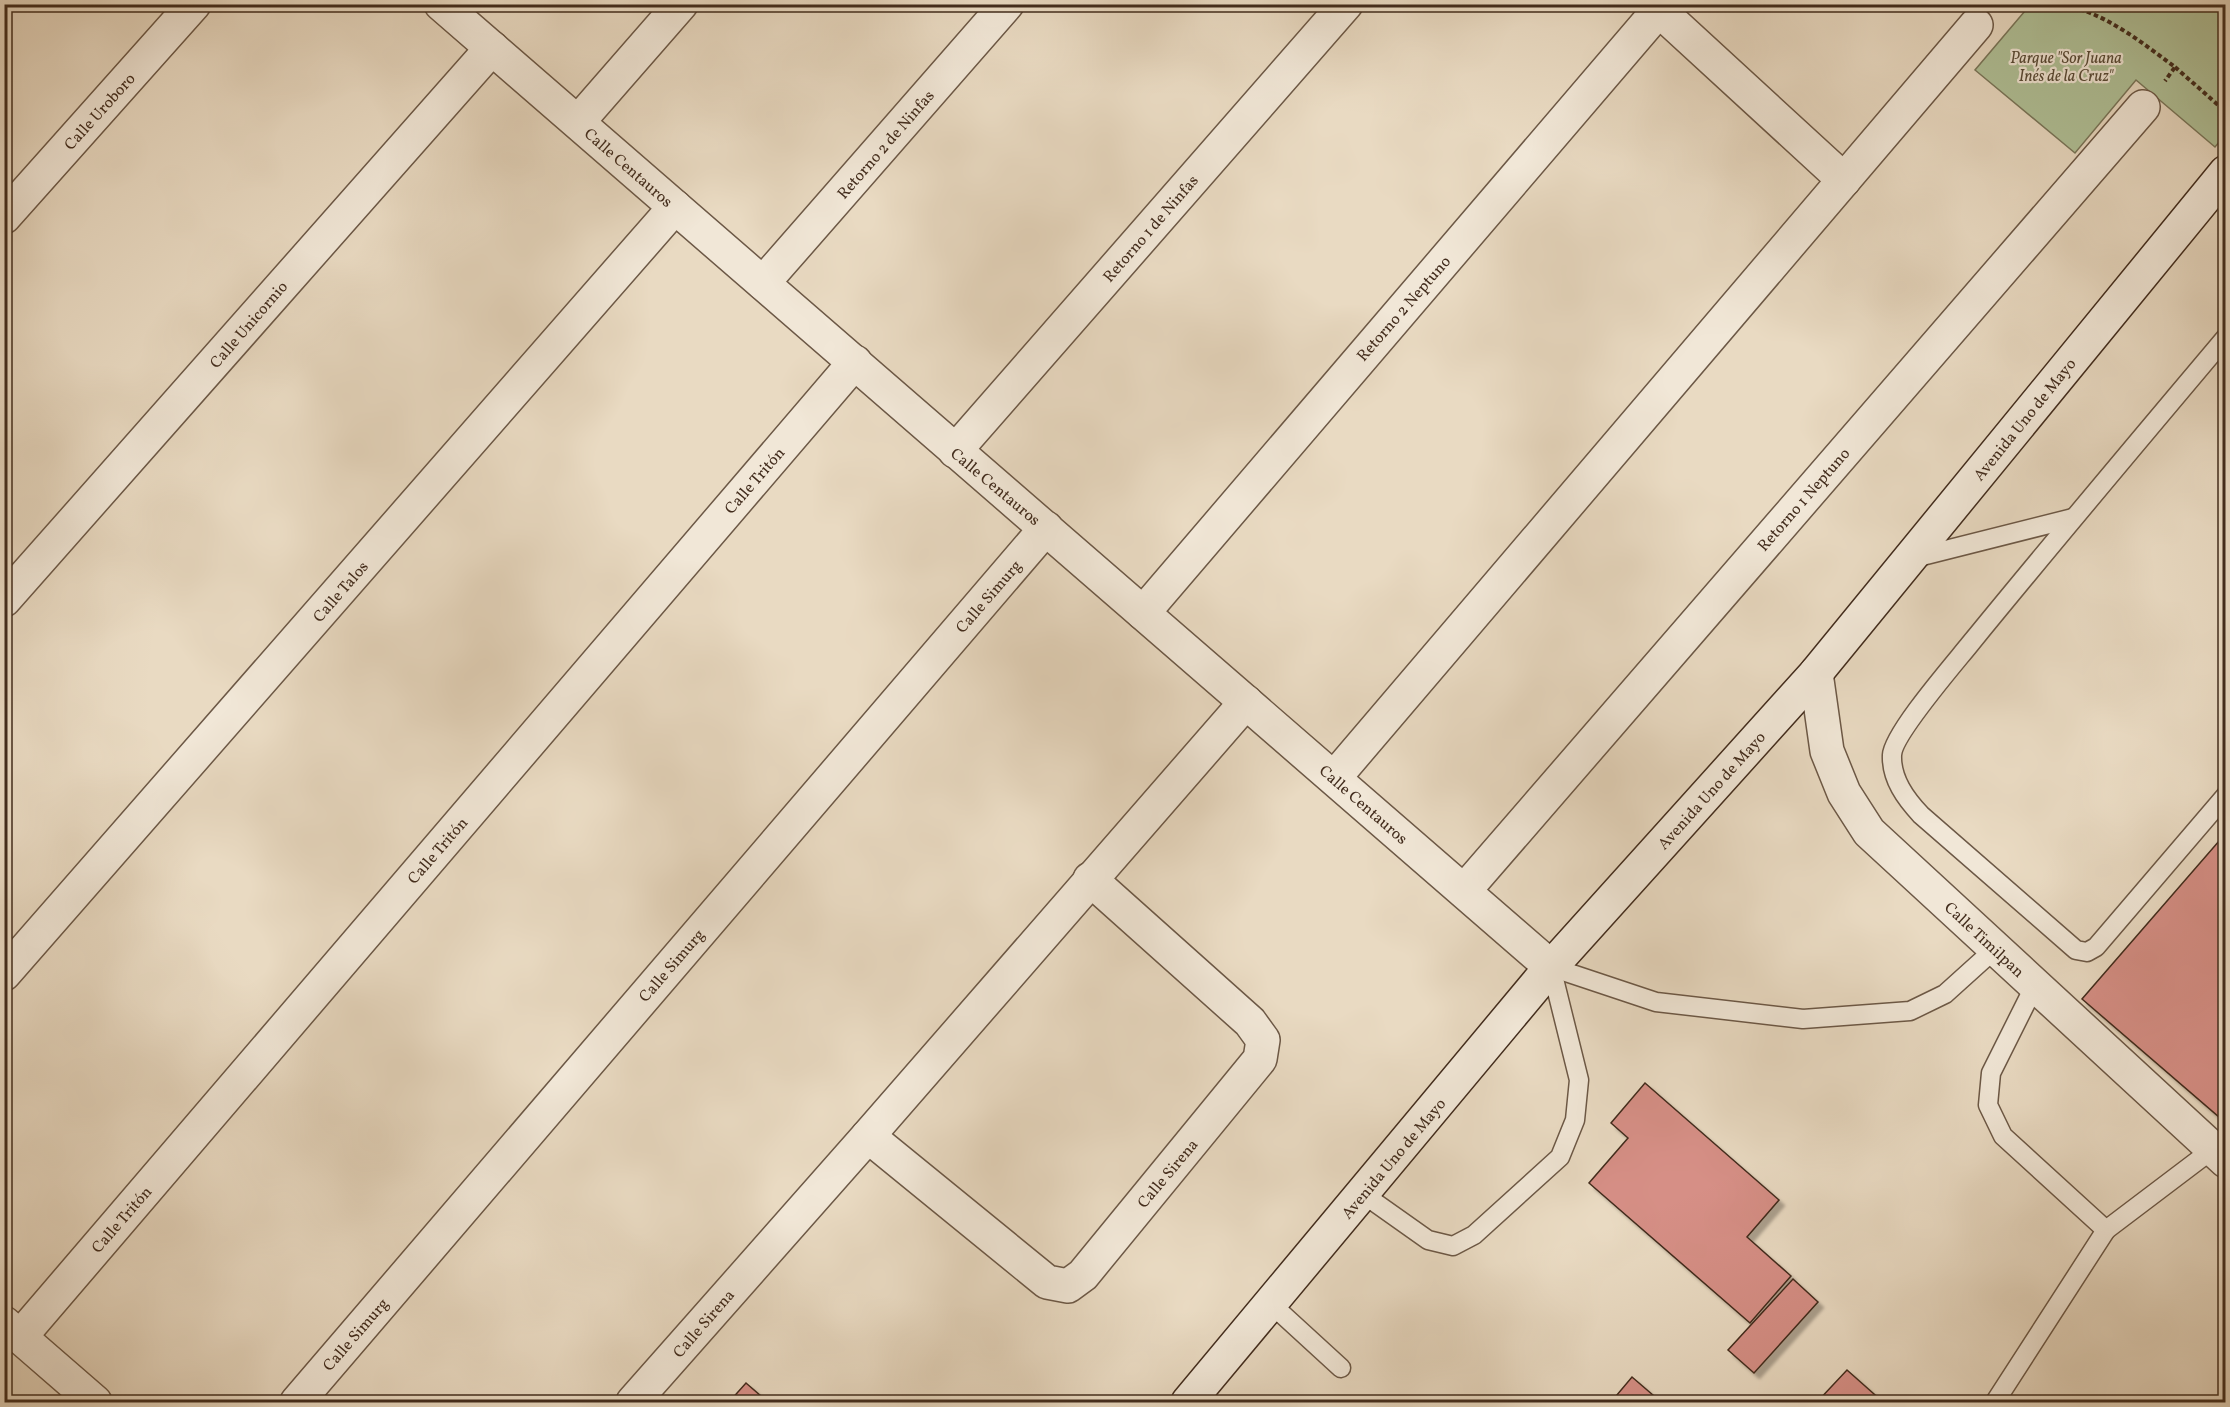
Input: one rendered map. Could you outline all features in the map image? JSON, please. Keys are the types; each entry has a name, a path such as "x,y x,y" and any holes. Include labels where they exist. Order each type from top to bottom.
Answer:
{"street":[{"name":"Calle Uroboro","path":"4,217 194,4"},
{"name":"Calle Centauros","path":"441,4 1551,967"},
{"path":"578,123 681,4"},
{"name":"Retorno 2 de Ninfas","path":"763,283 1007,4"},
{"name":"Retorno 1 de Ninfas","path":"955,451 1346,4"},
{"path":"1662,7 1844,180"},
{"name":"Retorno 2 Neptuno","path":"1143,613 1662,7"},
{"path":"1334,778 1976,25"},
{"name":"Calle Unicornio","path":"4,600 492,48"},
{"name":"Retorno 1 Neptuno","path":"1464,891 2143,107"},
{"name":"Avenida Uno de Mayo","path":"1188,1402 1551,967 1816,673 2226,172"},
{"name":"Calle Talos","path":"4,974 675,207"},
{"name":"Calle Tritón","path":"12,1330 855,362"},
{"name":"Calle Simurg","path":"297,1402 1046,528"},
{"name":"Calle Timilpan","path":"1816,673 1827,751 1844,793 1869,832 2219,1155"},
{"name":"Calle Sirena","path":"633,1402 868,1137 1246,702"},
{"name":"Calle Sirena","path":"868,1137 1047,1281 1068,1286 1083,1275 1260,1059 1263,1041 1250,1022 1090,879"},
{"path":"12,1330 95,1402"}],"lane":[{"path":"2226,337 2073,518 1922,704 1898,739 1892,754 1895,775 1904,797 1921,815 2076,950 2087,952 2096,947 2226,795"},
{"path":"1909,559 2073,518"},
{"path":"1551,967 1656,1002 1803,1019 1910,1011 1945,994 1996,948"},
{"path":"1363,1194 1428,1240 1453,1246 1474,1234 1560,1157 1575,1120 1579,1080 1551,967"},
{"path":"2035,985 1991,1073 1988,1105 2002,1136 2106,1230"},
{"path":"1995,1402 2106,1230 2219,1155"},
{"path":"1270,1303 1341,1368"}],"path":[{"path":"2058,4 2100,17 2175,67 2226,112"},
{"path":"2143,107 2175,67"}],"green space":[{"name":"Parque \"Sor Juana Inés de la Cruz\"","path":"2030,5 2225,5 2225,135 2215,147 2136,80 2075,153 1975,70"}],"building":[{"path":"2226,833 2226,1123 2082,999"},
{"path":"1645,1083 1779,1200 1747,1237 1791,1276 1750,1323 1589,1183 1628,1138 1611,1123"},
{"path":"1793,1279 1818,1302 1754,1373 1728,1350"},
{"path":"1847,1370 1883,1402 1817,1402"},
{"path":"1632,1377 1661,1402 1611,1402"},
{"path":"746,1383 768,1402 729,1402"}]}
